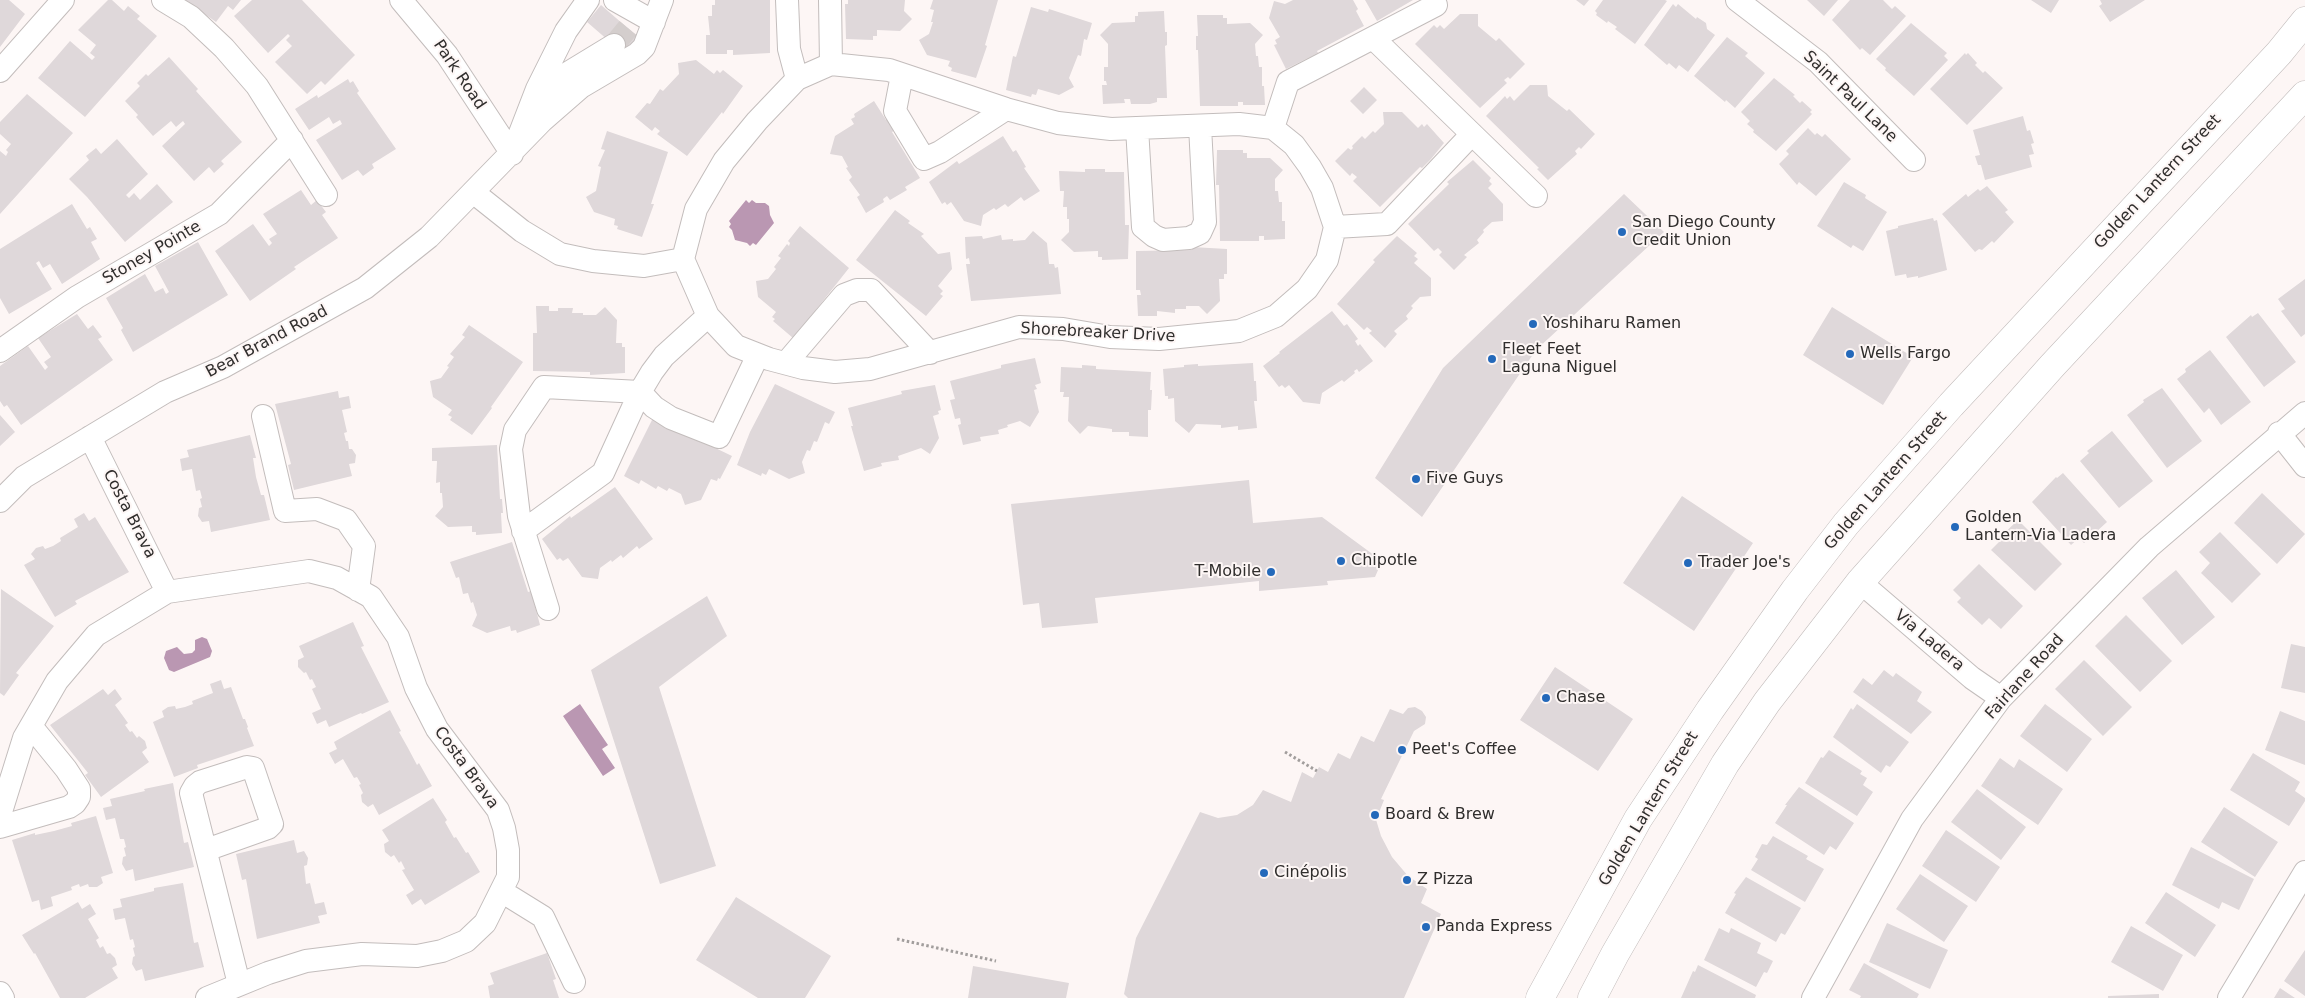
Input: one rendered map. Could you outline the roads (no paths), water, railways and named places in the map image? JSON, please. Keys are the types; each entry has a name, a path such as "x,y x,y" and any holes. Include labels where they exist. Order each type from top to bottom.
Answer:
{"main road":[{"name":"Golden Lantern Street","path":"1540,998 1638,819 1710,710 1795,590 1846,524 1951,405 2279,52 2305,21"},
{"path":"1592,998 1614,954 1725,764 1767,702 1860,582 2046,374 2305,95"}],"street":[{"path":"0,71 63,0"},
{"path":"163,0 191,17 224,48 257,86 326,195"},
{"name":"Park Road","path":"401,0 447,55 512,154"},
{"name":"Bear Brand Road","path":"512,154 537,89 566,31 588,0"},
{"name":"Bear Brand Road","path":"0,501 24,477 165,392 223,367 365,288 429,237 512,154 542,121 581,87 637,54 644,47 662,0"},
{"path":"787,0 789,49 797,79"},
{"path":"830,0 831,64"},
{"name":"Saint Paul Lane","path":"1737,0 1818,62 1914,160"},
{"path":"473,192 522,231 560,254 593,261 644,266 683,259 696,209 724,161 757,121 797,79 831,64 889,70 1006,109 1058,123 1111,129 1239,124 1273,128 1288,82 1436,5"},
{"path":"542,121 556,91 568,72 626,17 654,22"},
{"path":"1373,38 1536,196"},
{"path":"902,75 895,111 924,159 940,152 1006,109"},
{"path":"1136,128 1143,228 1164,240 1189,238 1200,233 1205,222 1200,126"},
{"name":"Shorebreaker Drive","path":"683,259 708,316 736,346 786,364 835,372 870,369 1019,327 1063,329 1110,337 1159,339 1239,331 1276,316 1307,288 1327,260 1334,227 1322,188 1310,167 1294,145 1273,128"},
{"path":"1334,227 1388,224 1472,134"},
{"name":"Stoney Pointe","path":"0,350 77,297 219,214 292,140"},
{"path":"786,364 844,295 856,290 871,290 930,353"},
{"path":"523,531 603,473 640,392 652,372 664,356 708,316"},
{"path":"548,610 523,531 512,464 512,438 515,430 544,387 640,392 654,407 671,418 719,437 758,355"},
{"name":"Fairlane Road","path":"1813,998 1912,819 2001,698 2149,547 2305,413"},
{"path":"263,416 285,511 317,509 346,520 364,546 358,590"},
{"path":"2279,434 2305,466"},
{"name":"Costa Brava","path":"90,437 167,592"},
{"name":"Costa Brava","path":"0,815 24,738 57,681 96,635 167,592 309,571 337,578 371,597 398,637 416,688 438,729 498,810 508,850 508,876 502,891 485,923 466,941 442,951 417,956 362,954 306,961 239,984 207,998"},
{"name":"Via Ladera","path":"1860,582 1972,678 2001,698"},
{"path":"0,827 69,807 75,803 79,796 79,789 66,769 31,726"},
{"path":"206,850 239,984"},
{"path":"2229,998 2305,872"},
{"path":"502,891 543,917 574,982"},
{"path":"0,993 4,998"}],"tunnel":[{"path":"614,45 628,28"}],"place":[{"name":"San Diego County Credit Union","path":"1622,232"},
{"name":"Yoshiharu Ramen","path":"1533,324"},
{"name":"Wells Fargo","path":"1850,354"},
{"name":"Fleet Feet Laguna Niguel","path":"1492,359"},
{"name":"Five Guys","path":"1416,479"},
{"name":"Golden Lantern-Via Ladera","path":"1955,527"},
{"name":"Chipotle","path":"1341,561"},
{"name":"Trader Joe's","path":"1688,563"},
{"name":"T-Mobile","path":"1271,572"},
{"name":"Chase","path":"1546,698"},
{"name":"Peet's Coffee","path":"1402,750"},
{"name":"Board & Brew","path":"1375,815"},
{"name":"Cinépolis","path":"1264,873"},
{"name":"Z Pizza","path":"1407,880"},
{"name":"Panda Express","path":"1426,927"}]}
